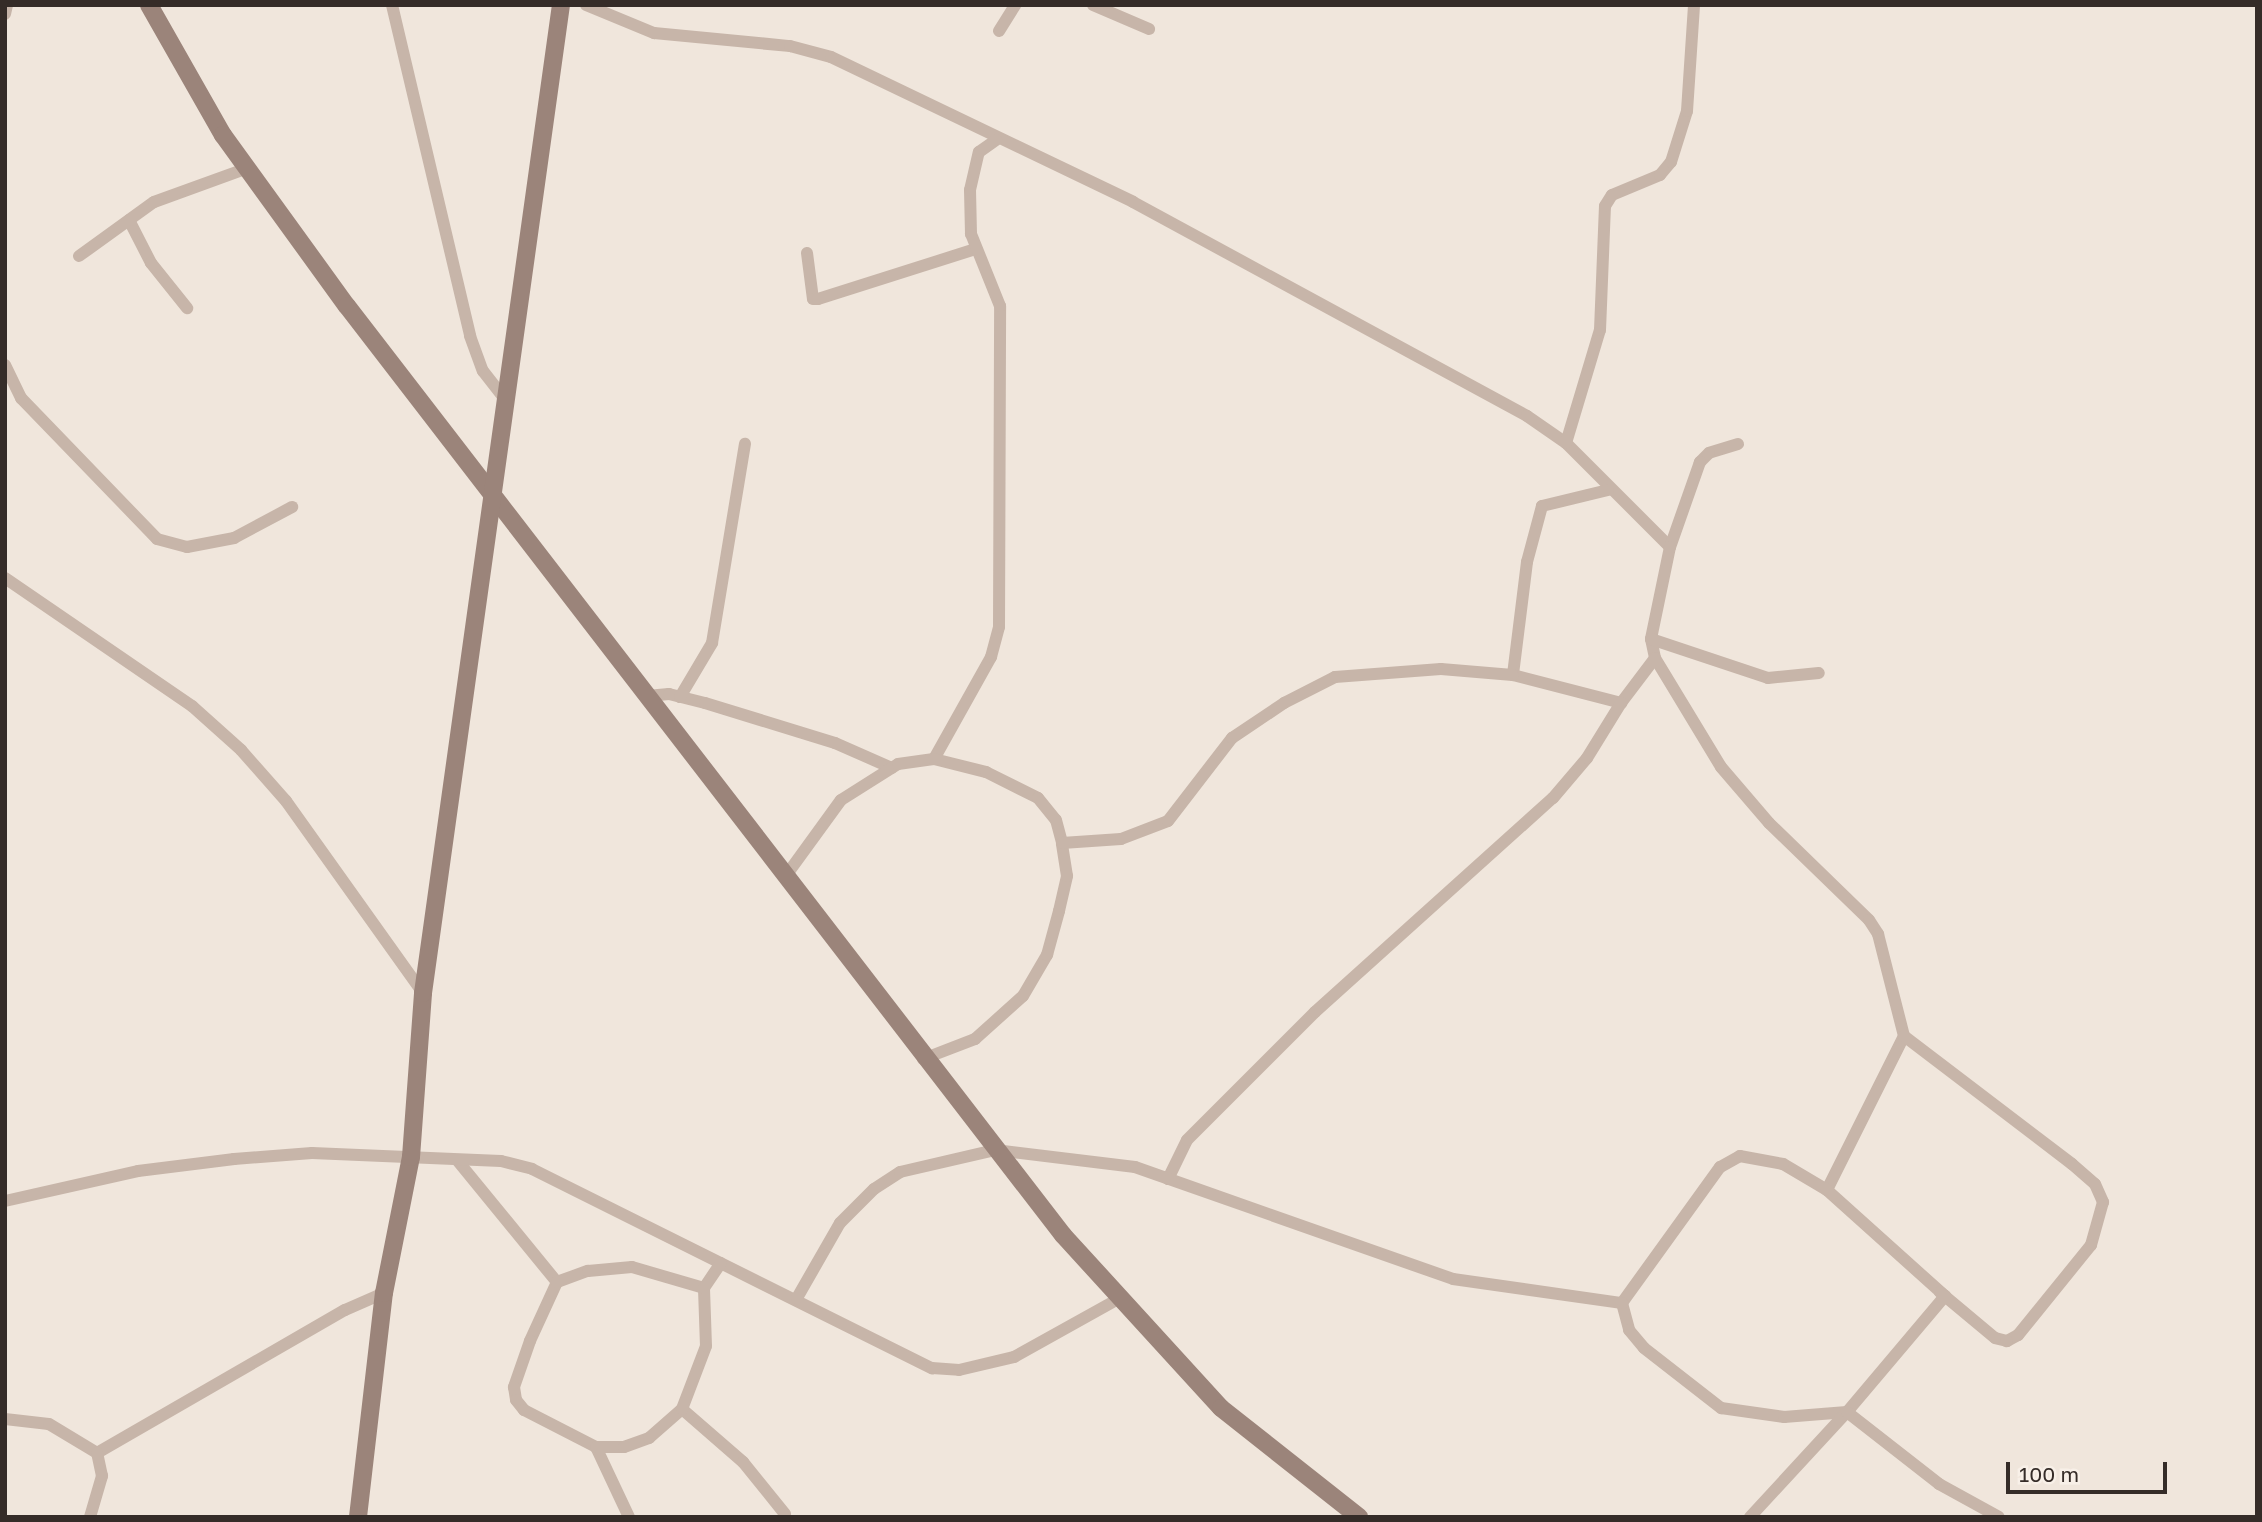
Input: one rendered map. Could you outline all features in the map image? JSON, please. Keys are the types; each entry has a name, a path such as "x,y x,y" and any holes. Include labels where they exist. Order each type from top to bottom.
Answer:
{"street":[{"path":"5,13 7,5"},
{"path":"149,5 180,67 247,168 923,1059 995,1150 1118,1299 1221,1408 1359,1517"},
{"path":"392,5 470,336 483,371 508,403"},
{"path":"358,1517 384,1293 411,1157 423,993 508,403 561,5"},
{"path":"586,5 654,33 790,46 831,57 996,139 1133,202 1228,257 1333,307 1566,443 1608,490 1670,547"},
{"path":"999,31 1014,5"},
{"path":"1093,5 1149,29"},
{"path":"1566,443 1600,330 1605,206 1612,195 1660,175 1671,162 1687,111 1695,5"},
{"path":"934,760 991,657 999,627 1000,306 976,249 970,190 979,152 996,139"},
{"path":"79,256 154,202 247,168"},
{"path":"129,220 151,263 187,308"},
{"path":"807,253 813,299 818,299 976,249"},
{"path":"5,365 22,398 157,539 187,547 234,538 292,507"},
{"path":"680,697 712,643 746,444"},
{"path":"1622,1303 1720,1167 1740,1156 1783,1164 1827,1190 1939,1292 1995,1338 2007,1340 2018,1335 2091,1245 2103,1202 2095,1184 2072,1164 1904,1036 1874,927 1769,823 1721,766 1654,658 1651,639 1670,547 1700,462 1709,453 1738,444"},
{"path":"1513,675 1527,562 1542,506 1608,490"},
{"path":"5,578 192,706 241,750 286,801 423,993"},
{"path":"1651,639 1768,678 1819,673"},
{"path":"1168,1179 1187,1140 1315,1012 1553,797 1587,758 1621,703 1654,658"},
{"path":"1062,842 1121,839 1168,821 1232,738 1284,703 1335,677 1441,669 1513,675 1621,703"},
{"path":"647,696 680,697 835,743 892,768"},
{"path":"785,877 841,800 892,768 934,760 986,772 1038,798 1056,820 1067,876 1047,955 1023,996 975,1039 923,1059"},
{"path":"1827,1190 1904,1036"},
{"path":"797,1298 840,1223 874,1189 900,1172 995,1150 1135,1167 1453,1279 1622,1303"},
{"path":"5,1201 138,1171 234,1159 312,1153 501,1161 532,1169 797,1298 894,1352 932,1368 959,1370 1014,1357 1118,1299"},
{"path":"457,1160 557,1282"},
{"path":"704,1288 632,1268 588,1271 557,1282 530,1341 514,1387 516,1400 524,1410 596,1447 624,1447 649,1437 682,1409 706,1346 704,1288 721,1262"},
{"path":"1750,1517 1847,1412 1945,1296 1939,1292"},
{"path":"97,1454 345,1310 384,1293"},
{"path":"1622,1303 1629,1330 1644,1348 1721,1408 1784,1417 1847,1412 1940,1484 1999,1517"},
{"path":"682,1409 743,1462 785,1514"},
{"path":"5,1419 49,1424 97,1454 102,1476 90,1517"},
{"path":"596,1447 629,1517"}]}
